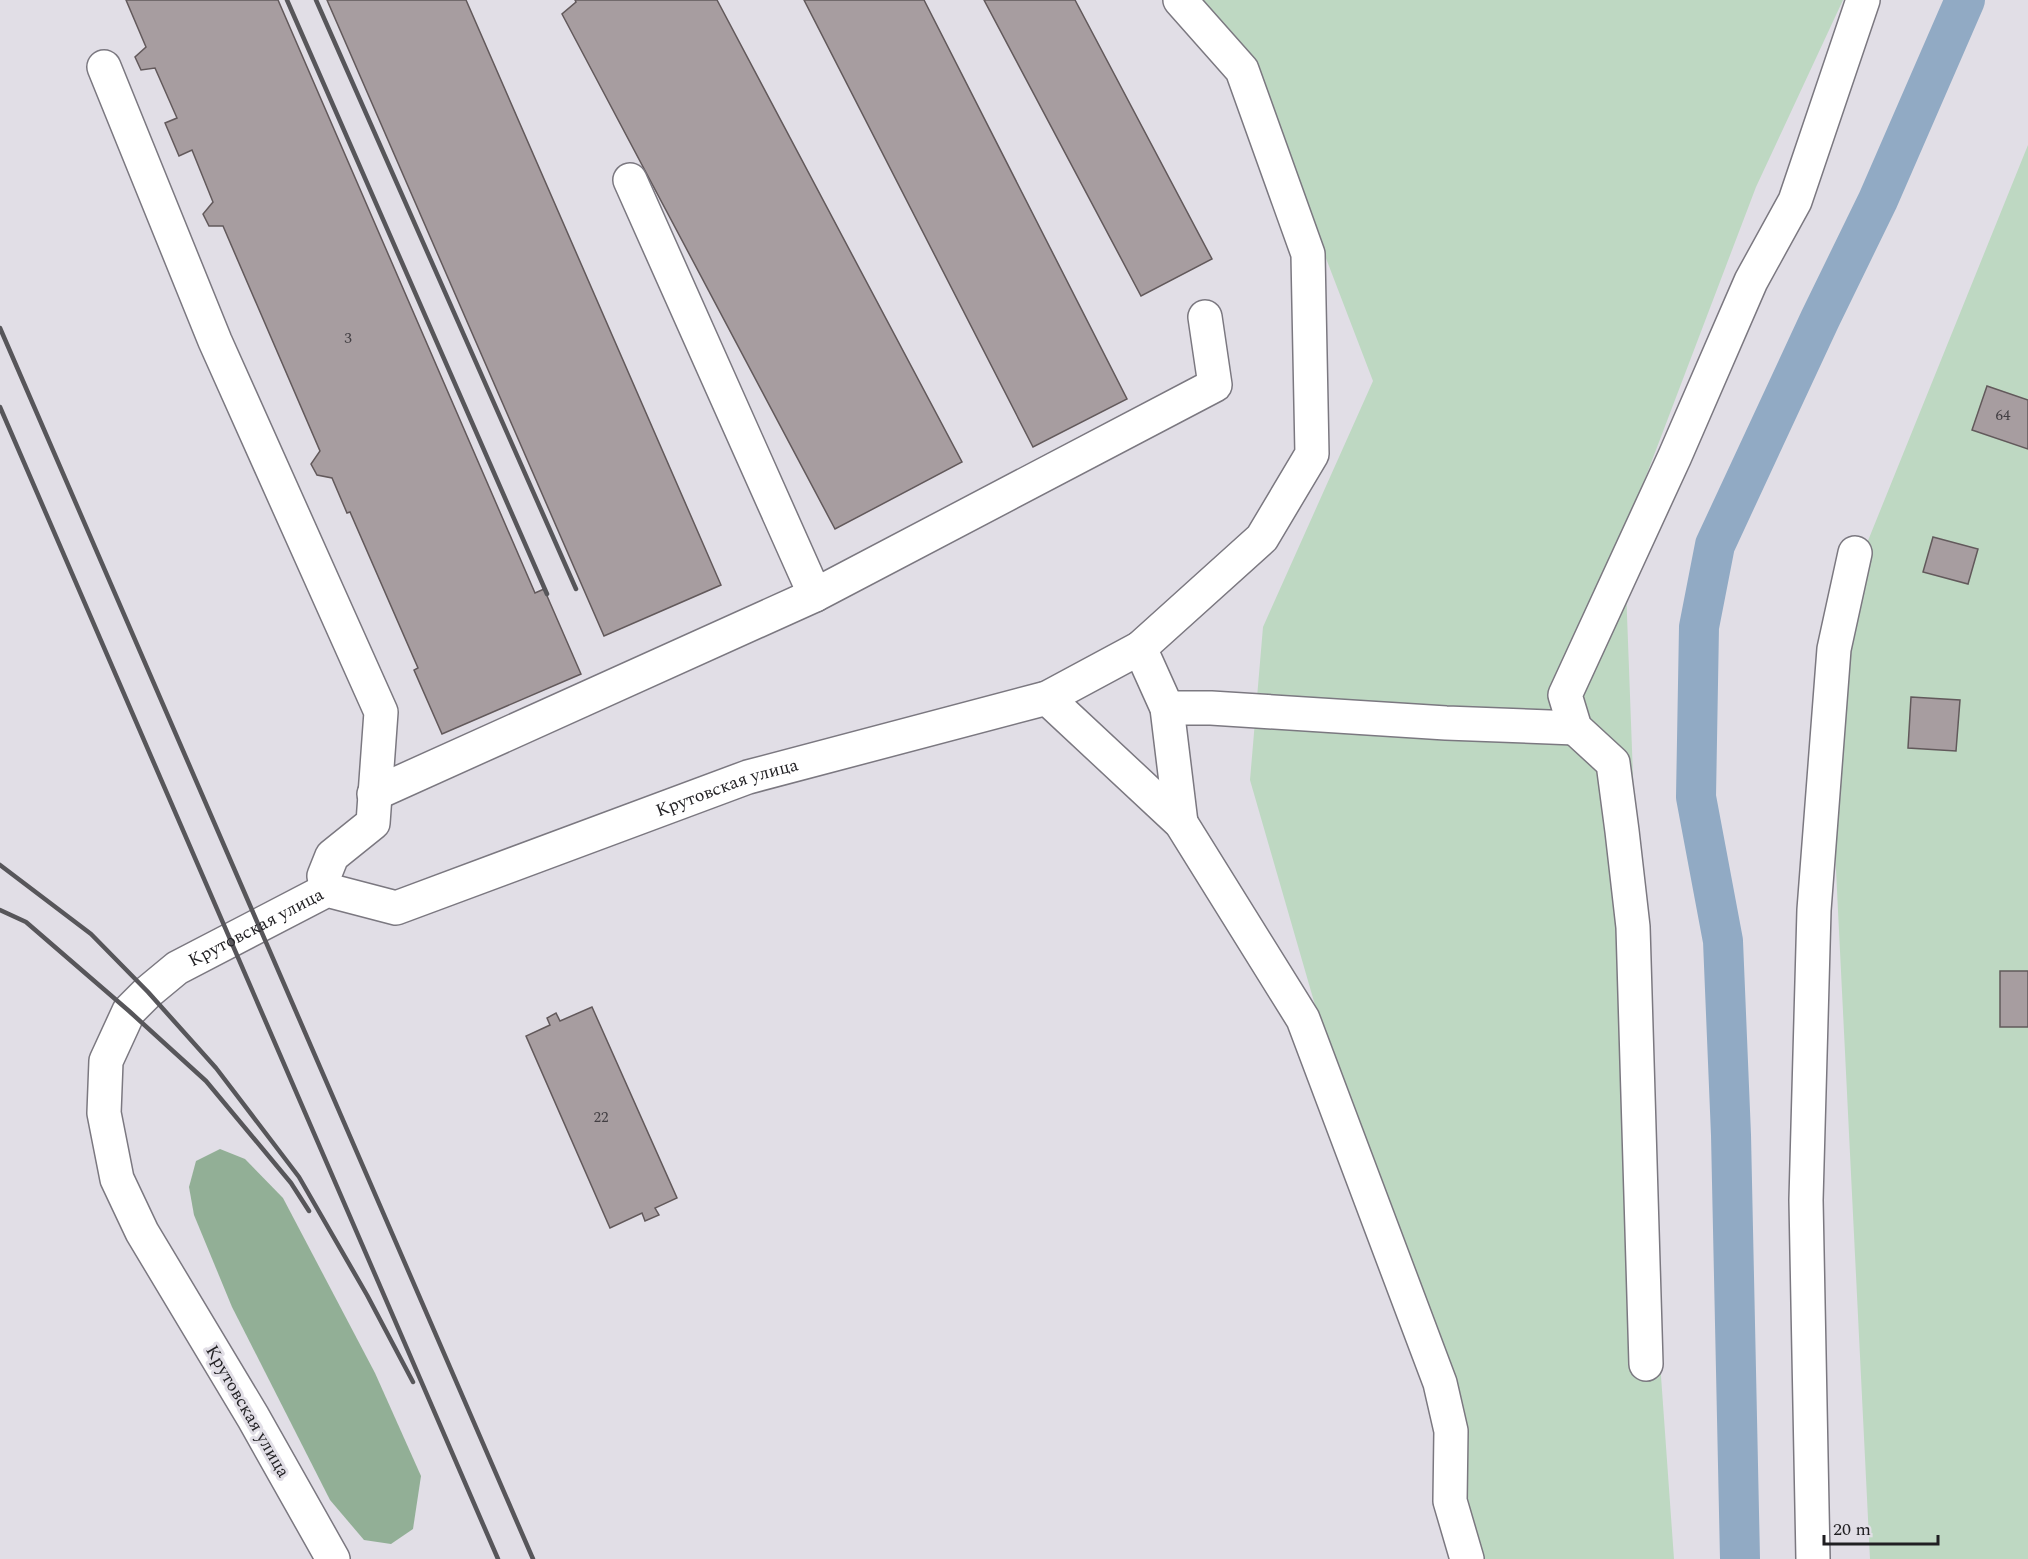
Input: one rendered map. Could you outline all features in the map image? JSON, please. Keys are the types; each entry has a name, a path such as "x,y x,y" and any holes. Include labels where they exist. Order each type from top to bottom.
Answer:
{"street":[{"name":"Крутовская улица","path":"333,1559 253,1417 141,1232 117,1179 104,1113 106,1061 129,1011 177,968 327,890 396,908 748,777 1047,698 1140,648 1262,538 1312,453 1308,254 1242,70 1180,0"},
{"path":"1646,1364 1633,927 1622,831 1613,763 1575,728 1565,695 1675,456 1751,281 1795,201 1863,0"},
{"path":"104,66 215,341 381,712 373,823 332,856 324,876 327,890"},
{"path":"630,180 815,595"},
{"path":"374,794 815,595 1215,385 1205,317"},
{"path":"1813,1559 1806,1200 1814,910 1834,649 1855,553"},
{"path":"1140,648 1167,708 1181,823"},
{"path":"1047,698 1181,823 1303,1019 1440,1383 1451,1431 1450,1501 1467,1559"},
{"path":"1167,708 1211,708 1446,723 1575,728"}],"green space":[{"path":"1178,0 1843,0 1756,187 1624,534 1649,1207 1674,1559 1475,1559 1250,780 1263,627 1373,381 1252,65"},
{"path":"2028,145 2028,1559 1870,1559 1825,647"},
{"path":"220,1149 245,1159 283,1198 375,1373 421,1476 413,1529 391,1544 364,1540 330,1500 232,1307 194,1215 189,1187 196,1161"}],"building":[{"path":"126,0 278,0 535,593 544,589 581,674 442,734 414,670 418,668 350,512 347,513 332,478 317,475 311,464 320,451 223,226 209,226 203,214 213,202 192,150 179,156 165,123 177,118 155,68 141,70 135,57 146,47"},
{"path":"327,0 466,0 721,585 604,636"},
{"path":"575,0 717,0 962,462 835,529 562,14 576,2"},
{"path":"804,0 924,0 1127,399 1033,447"},
{"path":"984,0 1075,0 1212,259 1141,296"},
{"path":"1987,386 2028,400 2028,449 1972,430"},
{"path":"1933,537 1978,549 1968,584 1923,572"},
{"path":"1911,697 1960,700 1956,751 1908,748"},
{"path":"2000,971 2028,971 2028,1027 2000,1027"},
{"path":"592,1007 677,1198 655,1208 659,1215 645,1221 642,1213 610,1228 526,1036 550,1025 547,1018 556,1013 560,1021"}],"waterway":[{"path":"1740,1559 1731,1135 1723,941 1696,797 1699,627 1715,545 1878,200 1965,0"}],"railway":[{"path":"287,0 547,594"},
{"path":"316,0 576,589"},
{"path":"0,328 533,1559"},
{"path":"0,407 498,1559"},
{"path":"0,865 91,934 148,992 216,1068 299,1177 367,1295 413,1382"},
{"path":"0,910 26,922 206,1081 291,1183 309,1211"}]}
